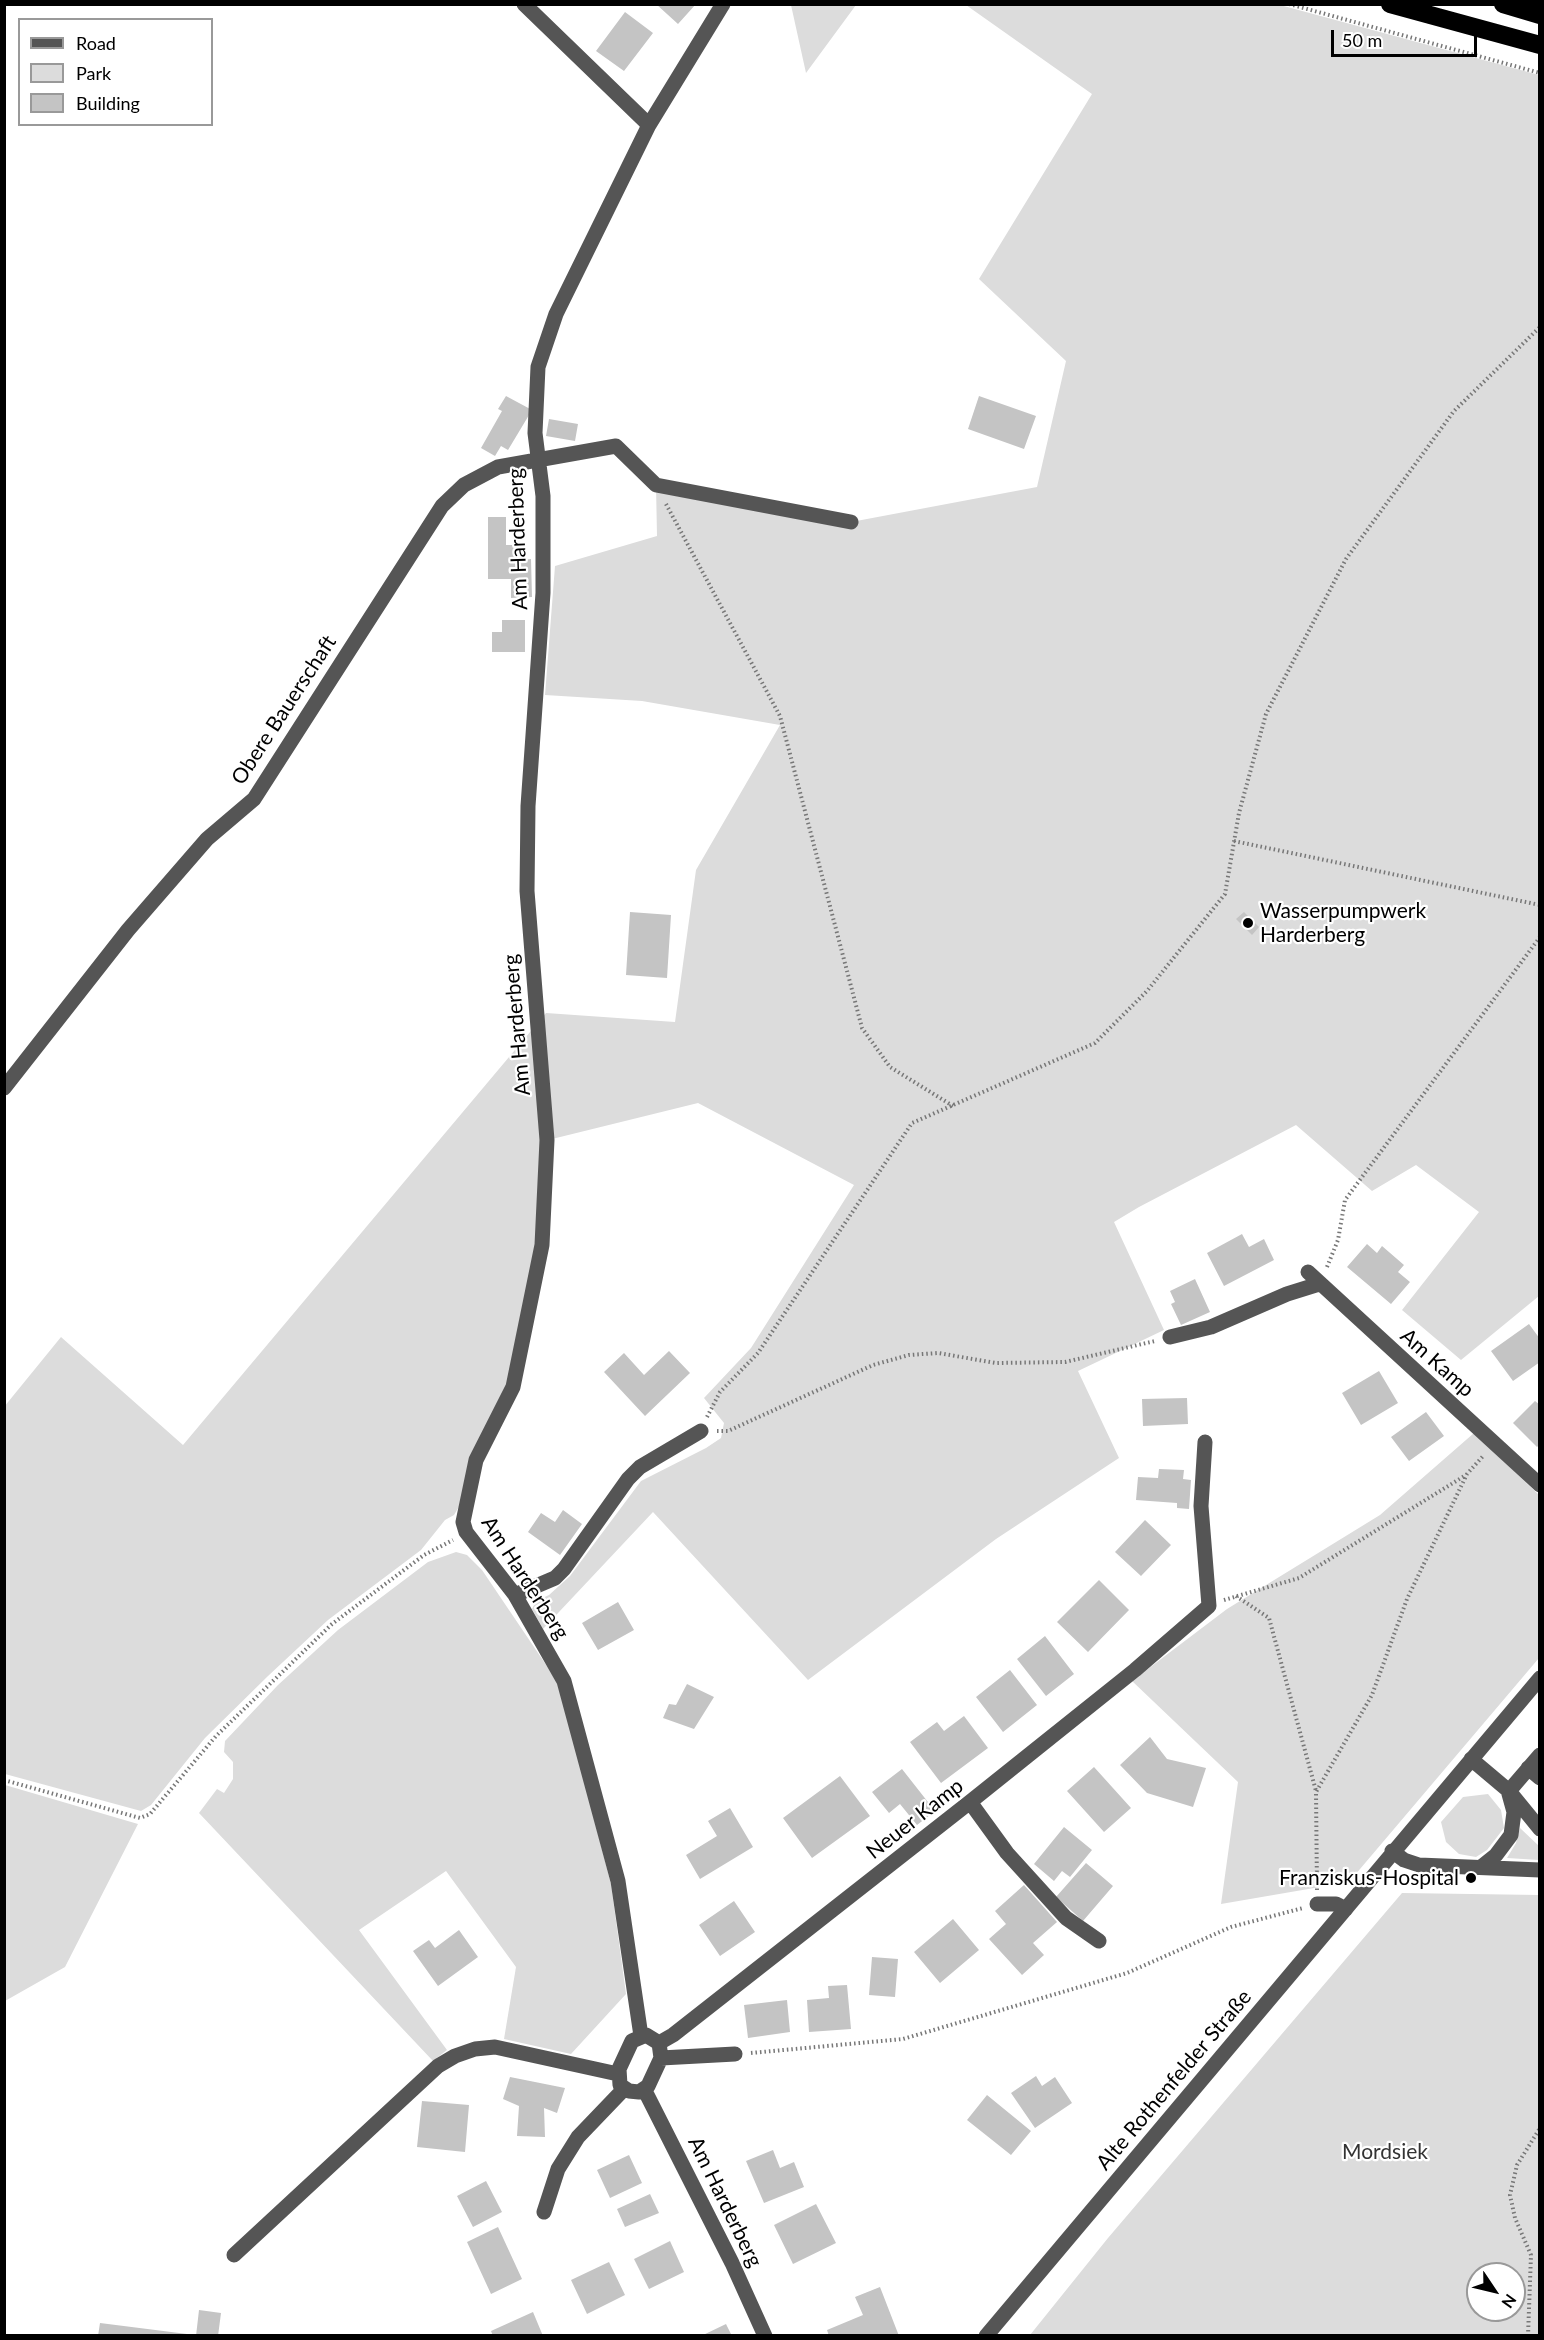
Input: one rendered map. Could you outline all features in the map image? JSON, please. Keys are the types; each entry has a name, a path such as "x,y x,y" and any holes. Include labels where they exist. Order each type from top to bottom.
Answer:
{"highway":[{"path":"1390,4 1539,45"},
{"path":"1503,4 1539,15"}],"street":[{"path":"524,4 650,125"},
{"name":"Am Harderberg","path":"641,2036 618,1881 564,1681 515,1595 466,1532 464,1509 476,1460 513,1387 542,1245 547,1140 527,891 528,806 543,593 543,496 537,460 535,406 538,367 556,314 650,125 723,4"},
{"name":"Obere Bauerschaft","path":"4,1088 128,930 207,839 254,798 442,506 464,485 498,467 616,446 656,485"},
{"path":"656,485 851,522"},
{"name":"Am Kamp","path":"1308,1272 1539,1485"},
{"path":"1170,1337 1211,1328 1287,1294 1319,1284"},
{"path":"515,1595 555,1578 564,1569 628,1479 640,1467 701,1431"},
{"path":"1205,1442 1201,1506 1209,1606"},
{"name":"Neuer Kamp","path":"660,2050 674,2036 1135,1670 1190,1620 1209,1606"},
{"name":"Alte Rothenfelder Straße","path":"986,2336 1539,1678"},
{"path":"1509,1791 1534,1773 1539,1755"},
{"path":"1471,1759 1509,1791 1539,1829"},
{"path":"1481,1867 1496,1855 1511,1835 1514,1812 1509,1791"},
{"path":"970,1802 1007,1852 1066,1918 1099,1941"},
{"path":"1392,1851 1404,1860 1419,1865 1539,1870"},
{"path":"1317,1904 1336,1904 1346,1909"},
{"path":"234,2254 438,2066 455,2056 476,2049 495,2047 621,2082 634,2092 644,2090 651,2081 660,2050 651,2036 641,2036 629,2046 621,2082 578,2138 558,2169 544,2212"},
{"path":"660,2050 735,2054"},
{"name":"Am Harderberg","path":"644,2090 727,2252 765,2336"}],"path":[{"path":"1289,4 1539,74"},
{"path":"1170,1337 1065,1362 996,1363 938,1353 909,1355 873,1365 728,1431 701,1431 720,1392 758,1353 912,1123 1095,1043 1147,991 1225,894 1239,813 1266,714 1346,559 1454,411 1539,327"},
{"path":"656,485 780,716 862,1028 890,1067 953,1106"},
{"path":"1234,841 1539,905"},
{"path":"1319,1284 1338,1240 1345,1200 1539,937"},
{"path":"1316,1792 1372,1695 1407,1599 1467,1474 1494,1443"},
{"path":"1209,1606 1299,1578 1467,1474"},
{"path":"4,1780 140,1818 150,1814 216,1736 332,1624 424,1555 466,1532"},
{"path":"735,2054 903,2039 1127,1973 1231,1927 1317,1904 1316,1792 1269,1618 1236,1596"},
{"path":"1528,2336 1531,2255 1515,2218 1510,2195 1517,2165 1539,2128"}],"green space":[{"path":"791,5 856,5 806,73"},
{"path":"966,5 1280,5 1539,75 1539,1296 1461,1360 1402,1310 1479,1212 1416,1165 1372,1191 1296,1125 1139,1207 1114,1222 1164,1330 1078,1371 1119,1458 996,1539 808,1680 653,1512 543,1629 532,1609 536,1601 549,1595 570,1576 641,1481 721,1438 724,1423 704,1398 751,1348 854,1185 698,1103 548,1140 542,1245 513,1387 469,1490 454,1515 445,1520 421,1550 328,1620 268,1676 205,1738 151,1805 141,1811 5,1774 4,1407 61,1337 183,1445 546,1013 675,1022 696,870 780,725 642,701 545,695 555,566 657,536 656,485 851,522 1037,487 1066,361 979,279 1092,94"},
{"path":"1474,1433 1539,1495 1539,1658 1349,1882 1221,1904 1238,1782 1132,1681 1227,1609 1380,1515"},
{"path":"456,1552 467,1555 482,1570 559,1684 611,1884 626,1994 571,2054 504,2039 516,1967 446,1871 359,1930 447,2050 433,2061 199,1813 217,1789 224,1793 233,1779 233,1762 224,1752 225,1741 278,1685 338,1630 428,1562"},
{"path":"5,1785 138,1824 65,1967 5,2001"},
{"path":"1488,1794 1501,1810 1504,1828 1487,1850 1476,1857 1459,1854 1446,1842 1441,1822 1463,1797"},
{"path":"1520,1828 1539,1846 1539,1860 1507,1858 1516,1843"},
{"name":"Mordsiek","path":"1402,1893 1539,1895 1539,2335 1030,2335 1108,2238"}],"building":[{"path":"656,4 696,4 678,24"},
{"path":"625,12 653,33 624,71 596,51"},
{"path":"506,396 532,410 508,450 501,446 495,456 481,448 502,411 498,409"},
{"path":"979,396 1036,416 1024,449 968,429"},
{"path":"549,419 578,424 575,441 546,436"},
{"path":"488,517 506,517 506,545 520,545 520,560 531,559 532,597 511,598 511,579 488,579"},
{"path":"502,620 525,620 525,652 492,652 492,632 502,632"},
{"path":"630,912 671,915 667,978 626,975"},
{"name":"Wasserpumpwerk Harderberg","path":"1244,912 1259,927 1252,935 1236,919"},
{"path":"1242,1234 1249,1247 1264,1239 1274,1260 1224,1286 1207,1253"},
{"path":"1367,1244 1377,1253 1382,1246 1404,1265 1398,1272 1410,1282 1391,1304 1347,1267"},
{"path":"1195,1279 1210,1312 1181,1325 1171,1304 1175,1302 1170,1291"},
{"path":"1529,1324 1540,1339 1540,1362 1513,1381 1491,1351"},
{"path":"669,1351 690,1373 645,1416 604,1372 624,1353 644,1375"},
{"path":"1379,1371 1398,1403 1361,1425 1342,1393"},
{"path":"1187,1398 1188,1424 1143,1426 1142,1399"},
{"path":"1535,1401 1540,1405 1540,1444 1537,1447 1513,1423"},
{"path":"1426,1412 1444,1436 1409,1461 1391,1437"},
{"path":"1159,1469 1184,1470 1183,1479 1191,1480 1189,1509 1177,1508 1177,1503 1136,1500 1138,1477 1158,1478"},
{"path":"563,1510 582,1524 560,1555 528,1532 541,1513 555,1522"},
{"path":"1145,1520 1171,1545 1141,1576 1115,1552"},
{"path":"1099,1580 1129,1610 1088,1652 1057,1622"},
{"path":"618,1602 634,1630 598,1650 582,1623"},
{"path":"1045,1636 1074,1674 1046,1696 1017,1659"},
{"path":"1010,1670 1037,1705 1003,1732 976,1697"},
{"path":"687,1684 714,1697 694,1729 663,1718 669,1704 676,1705"},
{"path":"964,1716 988,1748 941,1783 910,1742 937,1722 944,1731"},
{"path":"1150,1737 1167,1759 1206,1768 1193,1807 1147,1793 1120,1765"},
{"path":"1094,1767 1131,1808 1104,1832 1067,1791"},
{"path":"902,1769 935,1811 917,1825 900,1804 889,1813 872,1792"},
{"path":"840,1776 870,1816 812,1858 783,1818"},
{"path":"730,1808 753,1847 700,1879 686,1855 717,1836 708,1821"},
{"path":"1064,1827 1092,1850 1070,1877 1062,1871 1054,1881 1034,1864"},
{"path":"1086,1863 1113,1886 1083,1921 1056,1897"},
{"path":"1024,1885 1057,1922 1033,1943 1044,1955 1022,1975 989,1939 1006,1924 995,1911"},
{"path":"734,1901 755,1932 720,1956 699,1925"},
{"path":"953,1919 979,1950 940,1983 914,1952"},
{"path":"459,1930 478,1957 438,1986 413,1951 429,1940 435,1948"},
{"path":"872,1957 898,1959 895,1997 869,1995"},
{"path":"847,1985 851,2029 809,2032 807,2000 829,1998 828,1986"},
{"path":"787,2000 790,2032 748,2038 744,2005"},
{"path":"1036,2076 1042,2086 1055,2077 1072,2103 1035,2128 1011,2093"},
{"path":"510,2077 565,2088 557,2113 544,2108 545,2137 517,2136 519,2106 503,2099"},
{"path":"987,2095 1031,2131 1011,2155 967,2120"},
{"path":"422,2101 469,2105 465,2152 417,2147"},
{"path":"773,2150 780,2168 794,2162 804,2187 764,2203 746,2161"},
{"path":"629,2155 642,2183 610,2198 597,2170"},
{"path":"486,2181 502,2212 473,2227 457,2196"},
{"path":"650,2194 659,2213 625,2227 617,2209"},
{"path":"816,2204 836,2243 793,2264 774,2225"},
{"path":"498,2227 522,2279 491,2294 467,2242"},
{"path":"670,2241 684,2272 649,2289 634,2259"},
{"path":"609,2262 625,2295 587,2314 571,2280"},
{"path":"880,2287 899,2336 829,2336 827,2330 863,2315 855,2297"},
{"path":"199,2310 221,2313 218,2336 196,2336"},
{"path":"533,2312 543,2336 493,2336 491,2331"},
{"path":"100,2323 187,2334 187,2336 98,2336"},
{"path":"726,2324 732,2336 701,2336"}],"place":[{"name":"Wasserpumpwerk Harderberg","path":"1248,923"},
{"name":"Franziskus-Hospital","path":"1471,1878"}]}
